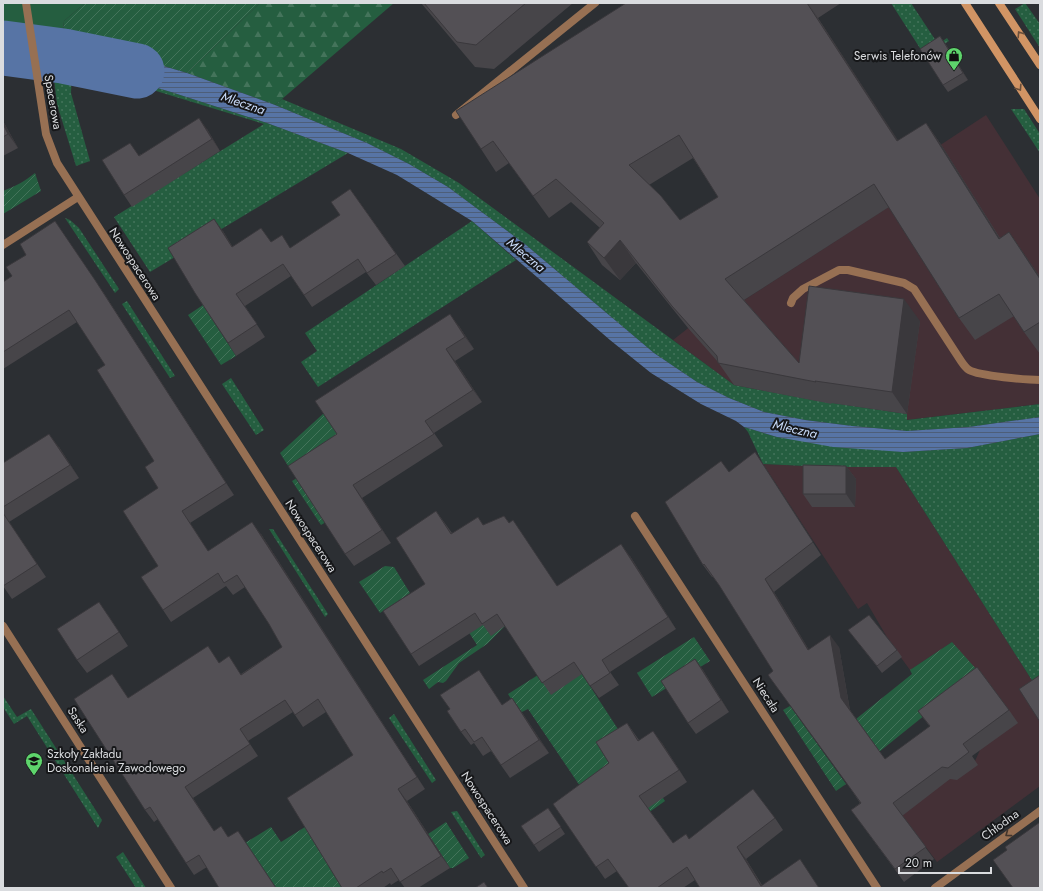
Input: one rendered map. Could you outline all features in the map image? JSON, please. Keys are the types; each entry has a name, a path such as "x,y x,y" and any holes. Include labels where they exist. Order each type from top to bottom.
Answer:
{"main road":[{"path":"965,3 1040,120"},
{"path":"999,3 1040,65"}],"street":[{"name":"Spacerowa","path":"26,3 46,134 57,164 78,198"},
{"path":"456,115 595,3"},
{"path":"3,245 78,198"},
{"name":"Nowospacerowa","path":"78,198 524,888"},
{"path":"791,304 797,293 839,270 848,270 904,283 914,289 961,361 969,370 978,373 1040,380"},
{"name":"Niecała","path":"635,516 877,888"},
{"name":"Saska","path":"3,626 171,888"},
{"name":"Chłodna","path":"935,888 1040,811"}],"shaded area":[{"path":"986,115 1040,199 1040,404 906,420 907,414 813,400 734,385 673,340 734,292 741,302 890,206 913,163"},
{"path":"763,464 828,467 896,467 1040,693 1040,786 937,862 890,800 975,761 980,750 952,642 910,670 891,644 867,603 858,609"}],"green space":[{"path":"3,3 85,3 64,21 62,43 3,68"},
{"path":"85,3 260,3 187,73 123,54 62,43 64,21"},
{"path":"260,3 394,3 275,105 187,73"},
{"path":"891,3 911,3 938,44 947,38 949,41 925,56"},
{"path":"1025,3 1040,24 1040,48 1015,9"},
{"path":"64,65 124,78 171,92 267,123 348,153 150,272 114,217 264,124 130,83 72,71 71,93 90,161 76,166 57,104 53,69 63,70"},
{"path":"282,99 401,149 459,183 734,385 813,400 907,414 907,420 1040,404 1040,417 969,427 907,431 805,420 764,412 729,398 697,382 654,353 526,245 448,187 409,164 367,143 275,105"},
{"path":"1011,109 1024,109 1040,134 1040,153"},
{"path":"35,173 41,191 3,214 3,191 20,183"},
{"path":"65,218 70,220 79,228 119,289 115,293"},
{"path":"472,221 516,260 318,387 301,362 317,351 305,333"},
{"path":"127,301 175,376 170,378 122,304"},
{"path":"203,305 236,356 221,365 188,315"},
{"path":"231,378 264,430 256,435 222,384"},
{"path":"324,413 339,436 290,469 280,453"},
{"path":"744,427 777,437 903,452 967,448 1040,434 1040,693 896,467 828,467 763,464 748,432"},
{"path":"297,478 326,522 321,525 292,481"},
{"path":"269,529 273,529 328,614 325,617"},
{"path":"385,566 394,567 410,593 380,613 359,582"},
{"path":"445,595 505,626 487,644 459,663 446,681 443,683 438,682 429,689 423,680 477,645"},
{"path":"694,637 710,661 652,697 637,673"},
{"path":"952,642 986,680 935,707 879,752 856,719 912,674 910,670"},
{"path":"582,674 665,801 638,820 584,792 528,709 520,713 508,694 538,675"},
{"path":"3,696 17,717 31,709 102,820 98,828 27,716 14,724 3,707"},
{"path":"790,706 846,784 836,791 783,710"},
{"path":"394,714 436,780 432,783 389,718"},
{"path":"457,811 485,855 481,858 451,812"},
{"path":"446,822 469,858 453,868 450,868 428,834"},
{"path":"271,827 281,842 305,827 343,888 276,888 266,873 227,854"},
{"path":"123,852 146,888 136,888 116,857"}],"water":[{"path":"62,43 123,54 187,73 275,105 367,143 409,164 448,187 526,245 654,353 697,382 729,398 764,412 805,420 907,431 969,427 1040,417 1040,434 967,448 903,452 833,447 777,437 744,427 736,421 701,404 651,373 610,340 472,221 397,175 348,153 267,123 124,78 64,65"}],"building":[{"path":"424,3 526,3 476,45 457,42"},
{"path":"626,3 807,3 897,141 926,123 999,239 1009,232 1040,279 1040,322 1024,332 999,294 959,318 874,184 725,279 799,363 809,286 904,299 892,392 815,381 816,382 718,363 717,356 672,306 620,240 604,258 587,242 604,223 556,179 533,196 493,141 481,149 456,111","holes":["679,135 718,197 680,220 661,196 629,165"]},
{"path":"940,36 963,73 943,85 920,49"},
{"path":"199,118 212,139 124,195 102,160 130,143 139,156"},
{"path":"3,124 8,134 3,137"},
{"path":"350,189 396,254 367,273 358,259 304,295 283,264 236,294 257,324 228,343 195,293 168,248 214,219 232,247 261,228 271,242 282,235 290,248 340,215 331,202"},
{"path":"55,221 95,280 226,483 182,511 208,551 252,522 417,777 398,789 441,856 400,882 391,868 383,873 382,871 356,888 342,888 287,798 353,755 318,699 295,715 285,700 240,729 250,744 185,787 214,831 221,826 228,837 238,831 276,888 219,888 199,855 186,863 150,807 145,810 74,699 112,674 128,698 208,646 219,663 229,656 241,675 282,647 237,575 224,583 218,573 163,610 141,577 158,566 123,511 158,488 145,467 154,461 97,370 105,365 69,310 3,352 3,282 12,276 6,267 26,255 20,244"},
{"path":"450,314 465,337 446,349 473,390 425,421 434,434 353,485 382,530 345,554 288,466 337,434 315,401"},
{"path":"49,434 70,465 3,507 3,463"},
{"path":"755,452 813,542 765,579 808,650 830,635 841,698 885,759 930,726 918,711 977,667 1009,710 963,744 969,752 948,768 942,767 893,803 926,847 895,869 851,810 861,803 768,675 773,671 719,585 704,564 703,565 665,502 721,461 729,472"},
{"path":"803,465 846,466 846,494 803,494"},
{"path":"436,511 451,534 478,517 483,525 504,516 509,523 513,520 557,586 621,544 668,617 602,660 610,673 590,686 574,662 542,683 497,614 482,624 475,613 411,654 383,611 425,584 396,538"},
{"path":"3,513 37,564 3,586"},
{"path":"99,602 119,632 77,660 57,629"},
{"path":"869,615 897,650 877,666 848,630"},
{"path":"695,659 721,700 688,723 661,681"},
{"path":"479,670 502,705 512,698 539,740 501,765 482,737 474,742 465,729 461,732 447,711 450,709 440,695"},
{"path":"1040,675 1040,722 1019,689"},
{"path":"627,723 638,741 653,731 679,770 639,796 673,843 686,834 689,839 753,789 775,818 737,847 761,886 800,859 819,888 700,888 687,867 657,888 629,888 608,859 596,867 553,804 609,763 596,742"},
{"path":"548,808 561,827 534,845 521,826"},
{"path":"1040,822 1040,888 1013,888 993,860 1007,850 1005,847"},
{"path":"484,882 488,888 475,888"}],"waterway":[{"name":"Mleczna","path":"3,48 63,56 137,71"}],"place":[{"name":"Serwis Telefonów","path":"954,71"},
{"name":"Szkoły Zakładu Doskonalenia Zawodowego","path":"34,776"}]}
